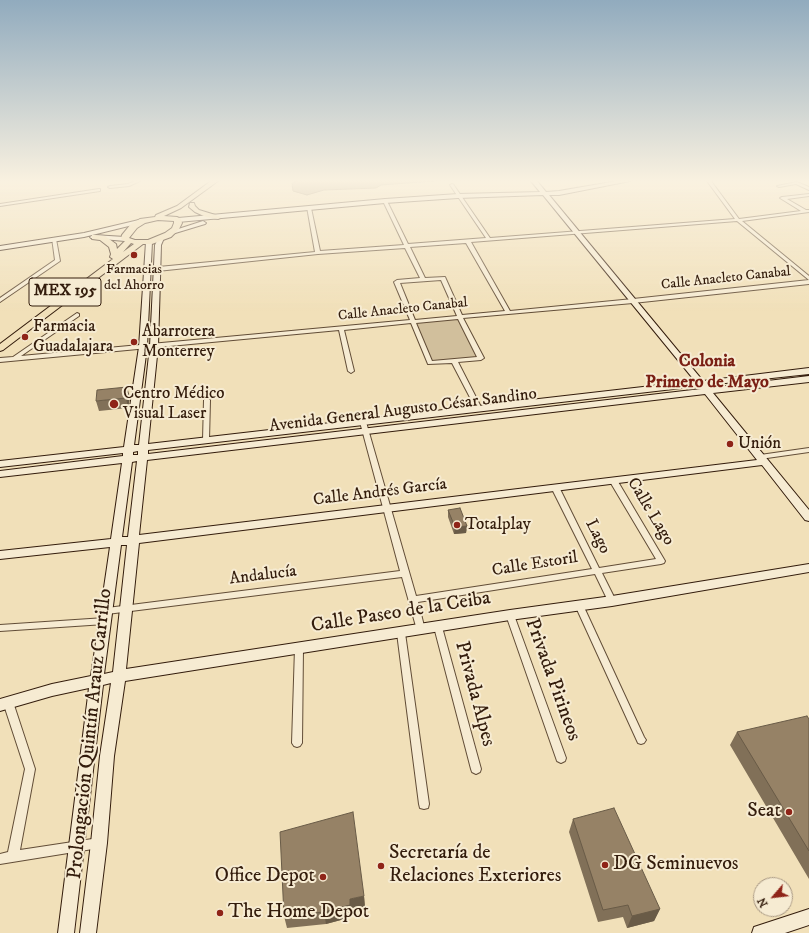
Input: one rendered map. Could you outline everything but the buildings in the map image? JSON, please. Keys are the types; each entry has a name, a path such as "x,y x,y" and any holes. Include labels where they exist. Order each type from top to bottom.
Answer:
{"main road":[{"path":"0,248 54,240 125,225"},
{"path":"127,240 129,231 139,225"},
{"path":"172,232 177,225"},
{"path":"63,238 95,237 145,242 161,238 172,232 194,225"},
{"path":"569,225 702,384 808,515"},
{"path":"95,237 102,238 113,246 115,254 114,257"},
{"name":"Prolongación Quintín Arauz Carrillo","path":"88,933 99,843 106,756 119,676 154,346 158,245 161,238"},
{"name":"MEX 195","path":"0,341 114,257 127,240"},
{"name":"MEX 195","path":"0,348 145,242"},
{"name":"Prolongación Quintín Arauz Carrillo","path":"66,933 97,680 143,347 148,270 145,242"},
{"name":"Avenida General Augusto César Sandino","path":"0,474 142,458 364,427 479,409 809,371"},
{"name":"Avenida General Augusto César Sandino","path":"0,464 206,440 364,427 708,392 809,379"},
{"name":"Calle Andrés García","path":"0,555 133,540 613,480 762,459"},
{"name":"Calle Paseo de la Ceiba","path":"4,703 119,676 510,615 612,601 809,568"},
{"path":"760,933 809,918"}],"street":[{"path":"312,225 318,253"},
{"path":"397,225 423,280"},
{"path":"478,225 489,240"},
{"path":"148,270 318,253 676,225"},
{"path":"743,225 809,280"},
{"path":"0,300 58,260 54,240"},
{"path":"468,242 508,312"},
{"path":"443,278 460,317 481,358 430,363 397,282 443,278"},
{"name":"Calle Anacleto Canabal","path":"0,360 633,301 809,280"},
{"path":"14,359 77,315"},
{"path":"341,328 351,371"},
{"path":"454,361 479,409"},
{"path":"206,440 207,400"},
{"path":"364,427 388,508 421,630"},
{"name":"Calle Andrés García","path":"762,459 809,450"},
{"name":"Calle Lago","path":"613,480 661,560"},
{"name":"Lago","path":"555,487 612,601"},
{"name":"Calle Estoril","path":"413,600 661,560"},
{"name":"Andalucía","path":"0,628 106,616 125,609 406,573"},
{"path":"579,605 641,740"},
{"name":"Privada Pirineos","path":"510,615 561,758"},
{"name":"Privada Alpes","path":"438,627 476,769"},
{"path":"401,633 424,804"},
{"path":"296,743 299,648"},
{"path":"4,703 30,769 13,856"},
{"path":"0,859 99,843"}],"shaded area":[{"path":"460,317 481,358 430,363 414,321"}],"place":[{"name":"Farmacias del Ahorro","path":"134,255"},
{"name":"Farmacia Guadalajara","path":"25,337"},
{"name":"Abarrotera Monterrey","path":"134,342"},
{"name":"Centro Médico Visual Laser","path":"114,404"},
{"name":"Unión","path":"730,444"},
{"name":"Totalplay","path":"457,525"},
{"name":"Seat","path":"789,812"},
{"name":"DG Seminuevos","path":"605,865"},
{"name":"Secretaría de Relaciones Exteriores","path":"381,866"},
{"name":"Office Depot","path":"323,877"},
{"name":"The Home Depot","path":"220,913"}],"district":[{"name":"Colonia Primero de Mayo","path":"707,372"}]}
